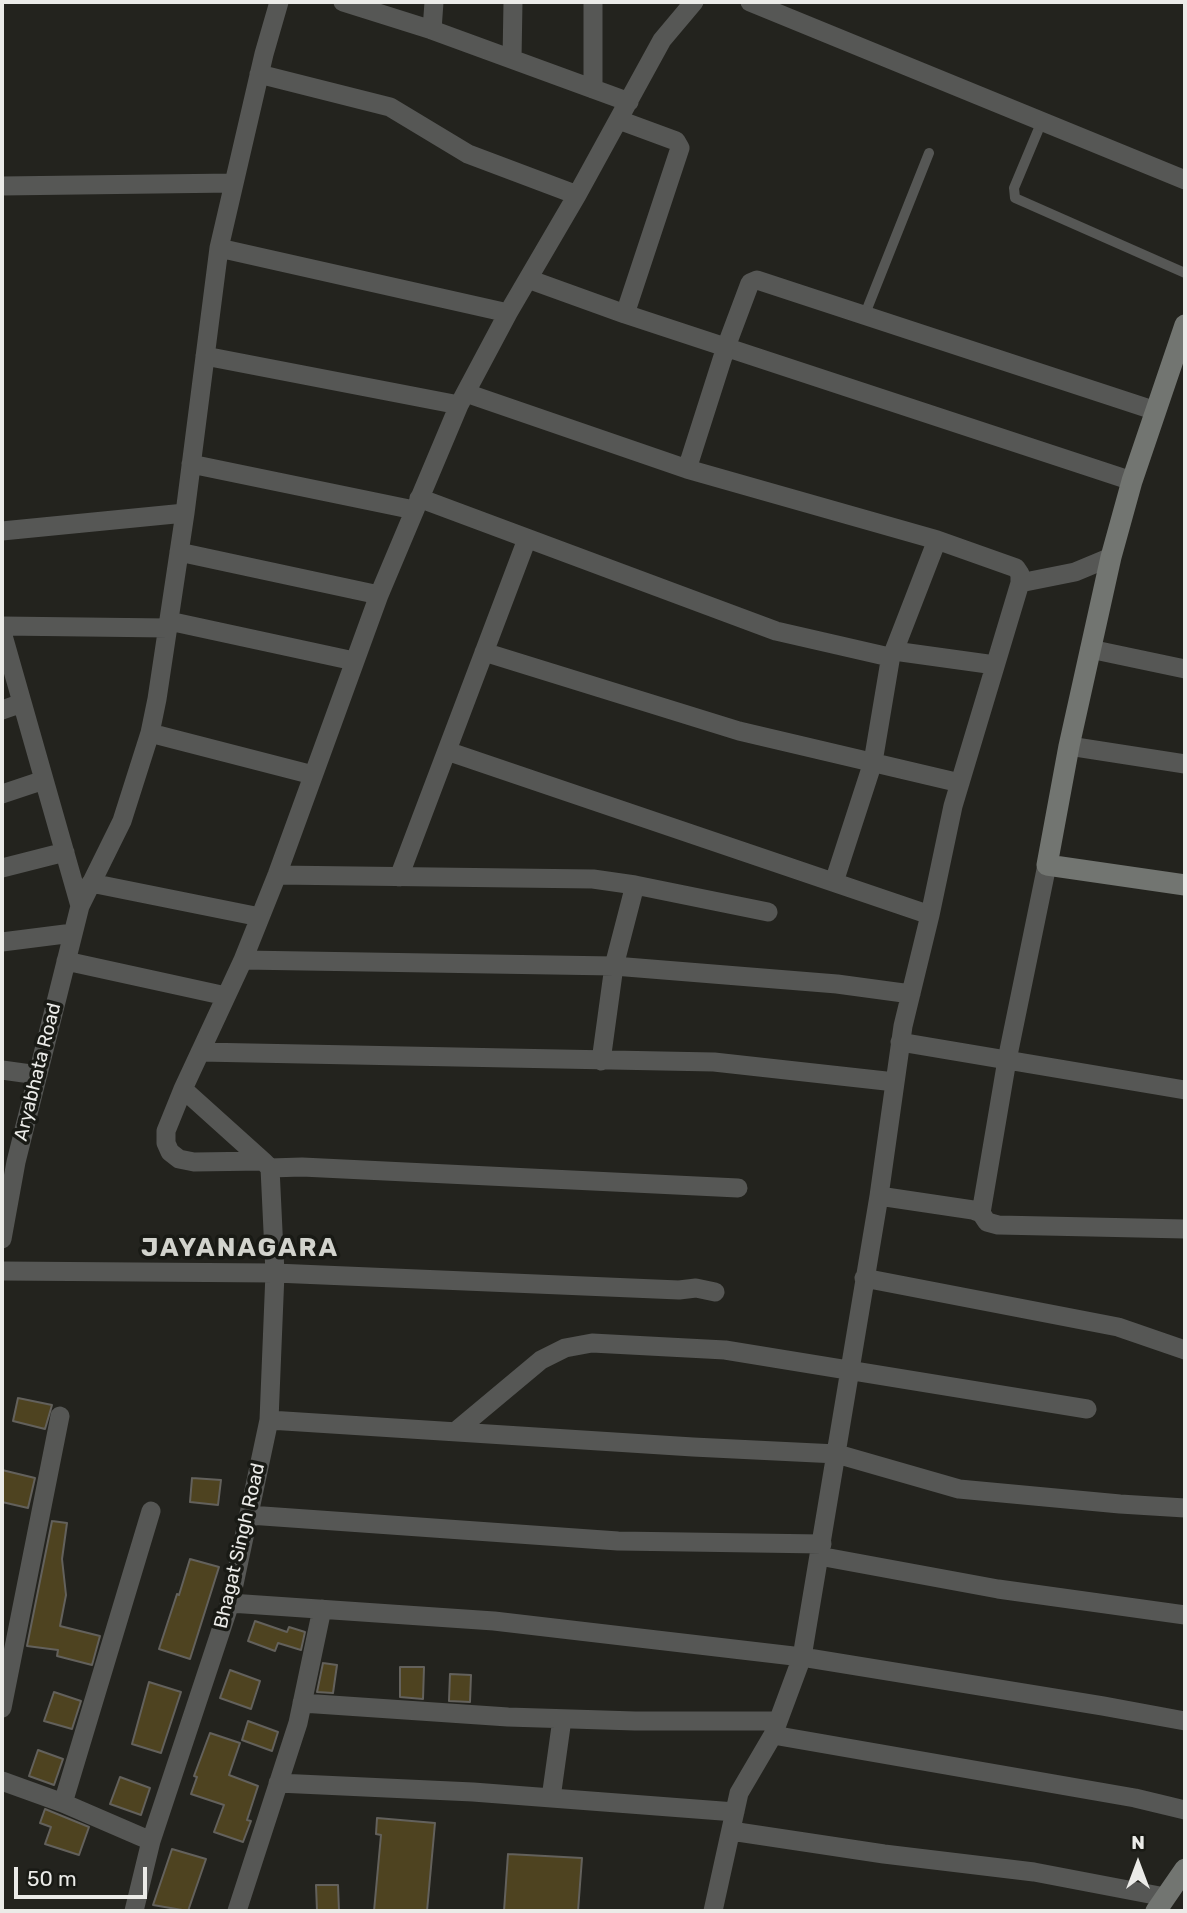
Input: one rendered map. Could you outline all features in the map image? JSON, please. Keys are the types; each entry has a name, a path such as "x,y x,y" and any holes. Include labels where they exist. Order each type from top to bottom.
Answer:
{"street":[{"name":"Aryabhata Road","path":"2,1239 9,1161 38,1075 80,906 122,821 150,733 185,513 219,248 279,2"},
{"path":"343,2 432,30 629,102"},
{"path":"432,30 434,2"},
{"path":"512,59 513,2"},
{"path":"593,2 593,89"},
{"path":"750,2 1185,180"},
{"path":"687,4 662,40 462,399 379,595 277,875 243,960 183,1088 166,1131 166,1143 170,1152 179,1159 194,1162 738,1188"},
{"path":"260,74 390,107 468,154 577,195"},
{"path":"619,120 676,141 680,148 625,314"},
{"path":"2,187 233,183"},
{"path":"219,248 508,313"},
{"path":"528,279 625,314 1132,481"},
{"path":"687,469 726,347 753,281 761,281 865,314 1156,411"},
{"path":"1185,325 1132,481 1111,557 1069,746 1007,1060 981,1213 987,1222 998,1225 1185,1229"},
{"path":"205,356 462,399 687,469 937,540 1016,568 1020,574 1020,583 953,806 900,1042 879,1196 802,1657 776,1728 739,1793 713,1911"},
{"path":"191,464 416,504 527,539 776,631 878,655 893,653 995,665"},
{"path":"2,531 185,513"},
{"path":"399,877 527,539"},
{"path":"834,882 873,762 893,653 937,540"},
{"path":"179,552 379,595"},
{"path":"1020,583 1075,572 1111,557"},
{"path":"2,626 169,625 354,661"},
{"path":"2,632 80,906"},
{"path":"1090,649 1185,669"},
{"path":"484,652 739,731 960,783"},
{"path":"2,710 22,703"},
{"path":"150,733 313,775"},
{"path":"1069,746 1185,764"},
{"path":"447,751 930,915"},
{"path":"2,794 44,780"},
{"path":"2,868 65,852"},
{"path":"1047,865 1185,885"},
{"path":"277,875 565,877 635,885 768,912"},
{"path":"91,883 260,917"},
{"path":"601,1061 614,965 635,885"},
{"path":"2,942 73,933"},
{"path":"243,960 614,965 837,984 911,994"},
{"path":"66,961 226,996"},
{"path":"900,1042 1185,1090"},
{"path":"200,1052 714,1062 895,1082"},
{"path":"2,1070 38,1075"},
{"path":"183,1088 266,1164"},
{"name":"Bhagat Singh Road","path":"134,1911 151,1841 230,1603 269,1420 275,1273 266,1164"},
{"path":"879,1196 981,1213"},
{"path":"2,1271 275,1273 679,1290 696,1288 715,1292"},
{"path":"864,1278 1107,1325 1185,1350"},
{"path":"456,1431 541,1360 565,1348 592,1343 725,1350 1087,1409"},
{"path":"2,1708 60,1416"},
{"path":"269,1420 837,1454 959,1489 1185,1508"},
{"path":"64,1803 151,1511"},
{"path":"249,1515 618,1541 820,1550 998,1589 1185,1615"},
{"path":"230,1603 494,1621 802,1657 1185,1721"},
{"path":"237,1911 298,1723 322,1609"},
{"path":"302,1703 562,1719 776,1728 1135,1797 1185,1810"},
{"path":"551,1798 562,1719"},
{"path":"2,1781 64,1803 151,1841"},
{"path":"278,1783 551,1798 733,1821 884,1854 1034,1872 1160,1904 1185,1869"}],"lane":[{"path":"1042,121 1014,188 1015,198 1185,273"},
{"path":"865,314 929,153"}],"building":[{"path":"18,1398 52,1405 45,1429 13,1421"},
{"path":"2,1470 35,1478 28,1508 2,1502"},
{"path":"192,1478 221,1480 218,1505 190,1502"},
{"path":"52,1521 67,1523 62,1559 66,1595 60,1626 100,1636 92,1665 57,1656 58,1650 27,1646"},
{"path":"190,1559 219,1567 190,1659 159,1649"},
{"path":"255,1621 287,1632 289,1627 305,1632 301,1650 278,1643 275,1651 248,1641"},
{"path":"323,1663 337,1665 333,1693 317,1692"},
{"path":"400,1667 424,1667 423,1699 400,1697"},
{"path":"230,1670 260,1681 251,1709 220,1698"},
{"path":"450,1674 471,1675 470,1702 449,1701"},
{"path":"149,1682 181,1692 161,1753 132,1744"},
{"path":"54,1692 81,1701 72,1729 44,1721"},
{"path":"248,1721 278,1732 272,1751 242,1740"},
{"path":"210,1733 240,1743 229,1775 258,1786 247,1820 251,1821 243,1842 214,1832 224,1805 191,1794 197,1777 194,1776"},
{"path":"38,1750 63,1759 54,1785 29,1776"},
{"path":"120,1777 150,1788 141,1815 110,1804"},
{"path":"45,1809 89,1827 79,1855 45,1844 51,1827 40,1823"},
{"path":"377,1818 435,1823 427,1911 374,1911 381,1835 376,1834"},
{"path":"172,1849 206,1859 188,1911 153,1905"},
{"path":"508,1854 582,1858 578,1911 504,1911"},
{"path":"316,1885 338,1885 339,1911 317,1911"}],"district":[{"name":"JAYANAGARA","path":"240,1248"}]}
